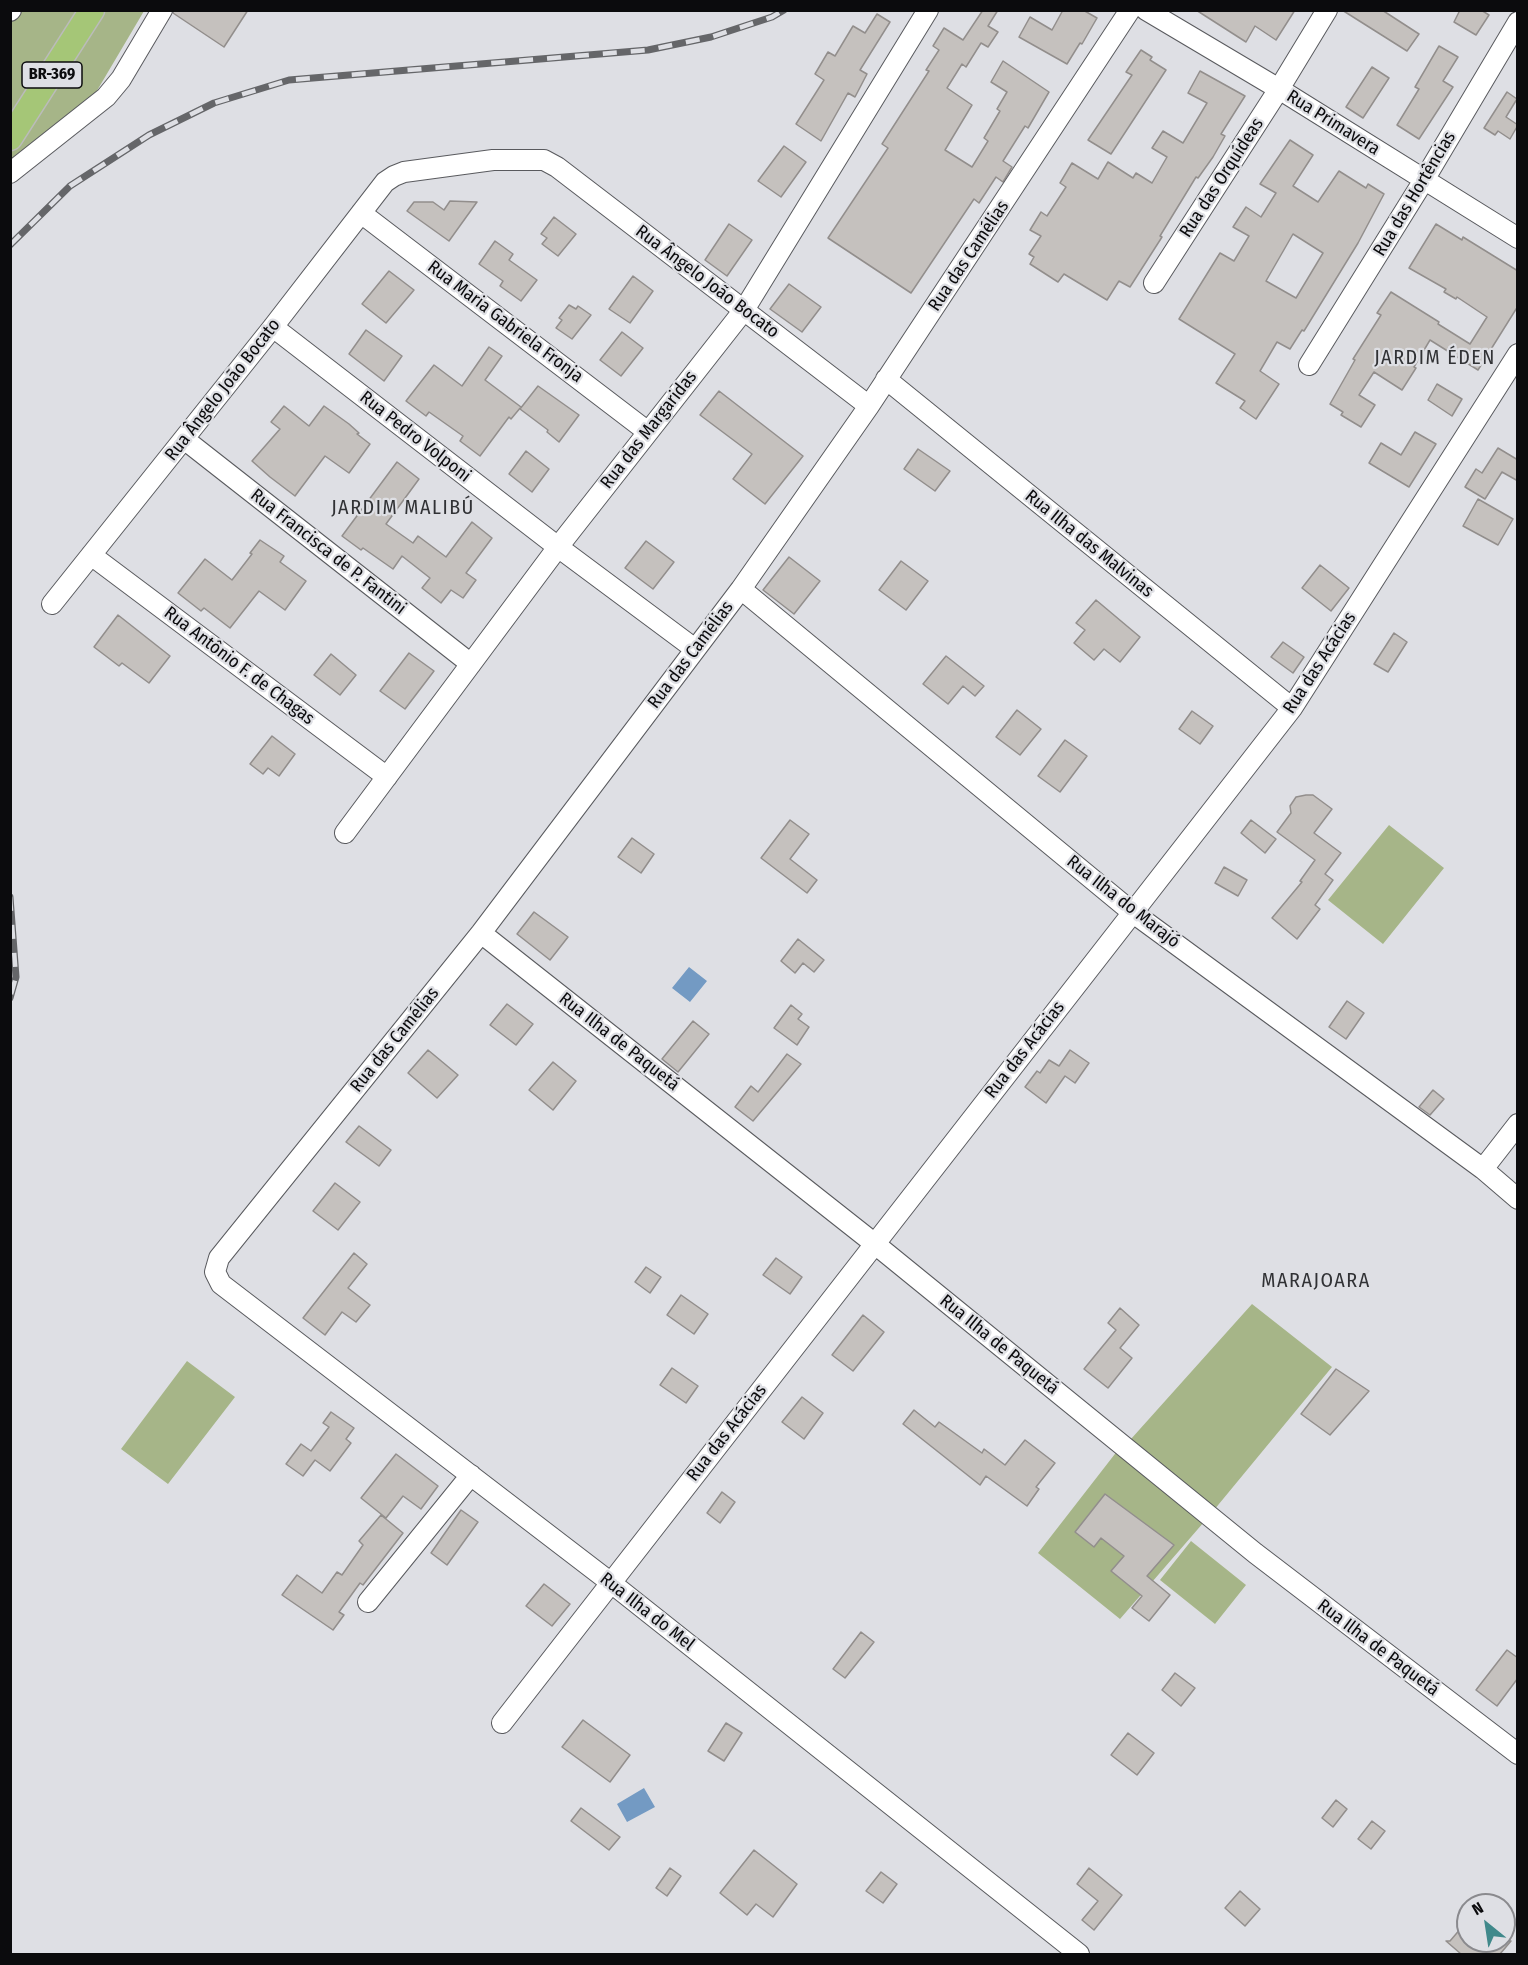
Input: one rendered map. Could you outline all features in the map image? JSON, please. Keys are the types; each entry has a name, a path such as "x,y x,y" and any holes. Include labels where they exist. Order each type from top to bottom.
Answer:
{"main road":[{"name":"BR-369","path":"10,138 92,10"}],"street":[{"path":"10,173 106,97 121,79 162,10"},
{"name":"Rua das Margaridas","path":"345,833 558,547 744,310 928,10"},
{"name":"Rua das Camélias","path":"215,1272 219,1258 481,933 741,589 869,405 1130,10"},
{"name":"Rua Primavera","path":"1146,10 1279,89 1518,238"},
{"name":"Rua das Orquídeas","path":"1154,283 1327,10"},
{"name":"Rua das Hortências","path":"1309,365 1424,180 1518,22"},
{"name":"Rua Ângelo João Bocato","path":"52,604 184,440 385,182 404,172 493,160 544,160 557,167 869,405"},
{"name":"Rua Maria Gabriela Fronja","path":"361,213 648,432"},
{"name":"Rua Pedro Volponi","path":"273,327 558,547 696,649"},
{"name":"Rua das Acácias","path":"501,1723 1292,708 1518,354"},
{"name":"Rua Ilha das Malvinas","path":"886,379 1292,708"},
{"name":"Rua Francisca de P. Fantini","path":"184,440 471,664"},
{"name":"Rua Antônio F. de Chagas","path":"91,555 387,777"},
{"name":"Rua Ilha do Marajó","path":"741,589 1132,912 1483,1169 1518,1199"},
{"name":"Rua Ilha de Paquetá","path":"481,933 875,1244 1255,1553 1518,1754"},
{"path":"1483,1169 1518,1124"},
{"name":"Rua Ilha do Mel","path":"215,1272 221,1284 610,1582 1079,1954"},
{"path":"368,1602 471,1475"}],"green space":[{"path":"18,11 80,11 11,127 11,22"},
{"path":"91,11 144,11 95,94 11,163 11,144"},
{"path":"1389,825 1444,868 1383,944 1328,900"},
{"path":"1252,1304 1332,1367 1214,1510 1131,1439"},
{"path":"187,1361 235,1397 168,1484 121,1449"},
{"path":"1118,1450 1204,1522 1120,1619 1038,1553"},
{"path":"1191,1541 1246,1585 1215,1624 1160,1580"}],"water":[{"path":"689,967 707,981 690,1002 672,988"},
{"path":"644,1788 655,1807 627,1822 617,1804"}],"building":[{"path":"174,10 248,10 224,47 173,13"},
{"path":"983,10 998,10 988,26 998,32 988,47 981,43 966,67 962,64 947,88 972,105 945,150 972,167 988,141 984,138 1000,111 997,109 1007,92 991,82 1003,61 1049,92 1028,128 1025,126 1003,161 1012,167 1003,182 996,177 979,203 974,199 911,293 828,238 888,148 882,144 929,71 926,70 939,50 933,46 944,28 963,40"},
{"path":"1063,10 1083,10 1097,18 1067,64 1019,37 1030,17 1052,30"},
{"path":"1196,10 1295,10 1276,40 1255,26 1246,42"},
{"path":"1342,10 1382,10 1419,34 1407,51"},
{"path":"1460,10 1481,10 1489,15 1476,35 1454,22"},
{"path":"877,14 890,22 860,70 867,74 855,97 848,93 821,141 796,124 824,80 815,74 828,52 835,56 853,26 865,33"},
{"path":"1439,46 1458,57 1443,81 1453,87 1419,139 1397,125 1419,89 1415,87"},
{"path":"1141,50 1152,57 1150,60 1166,70 1111,154 1088,140 1132,75 1126,72"},
{"path":"1372,67 1389,78 1363,118 1346,107"},
{"path":"1200,71 1245,96 1221,134 1225,136 1213,157 1198,178 1196,177 1130,287 1119,281 1107,300 1064,274 1058,282 1030,264 1034,257 1029,254 1041,236 1030,230 1041,212 1047,216 1066,187 1060,183 1072,163 1098,179 1108,162 1133,178 1136,173 1152,183 1167,157 1152,148 1163,131 1183,143 1207,103 1188,93"},
{"path":"1507,92 1517,99 1506,117 1518,125 1510,139 1498,131 1495,135 1484,128"},
{"path":"1290,140 1313,155 1293,186 1318,202 1339,171 1366,188 1368,184 1384,194 1358,243 1304,331 1302,330 1290,349 1277,342 1260,371 1279,384 1256,419 1240,408 1245,401 1216,383 1235,354 1179,319 1220,253 1234,261 1249,236 1233,227 1246,207 1261,217 1276,193 1260,184","holes":["1293,234 1323,253 1296,298 1266,281"]},
{"path":"784,146 806,162 781,197 758,181"},
{"path":"450,201 477,202 449,241 407,211 414,202 433,202 444,210"},
{"path":"554,217 576,234 558,256 542,244 547,238 541,234"},
{"path":"729,224 752,240 727,276 705,260"},
{"path":"1436,224 1462,240 1463,237 1518,271 1518,306 1478,370 1430,340 1402,390 1374,372 1359,395 1375,405 1361,427 1341,415 1343,412 1330,404 1355,360 1353,359 1381,315 1377,313 1391,292 1470,344 1487,317 1457,297 1456,299 1444,292 1446,289 1409,268"},
{"path":"495,241 513,254 509,260 537,280 521,301 500,286 503,281 479,264"},
{"path":"389,271 414,290 386,323 362,304"},
{"path":"633,276 653,291 630,323 609,309"},
{"path":"789,284 821,307 802,332 770,309"},
{"path":"569,305 576,309 578,306 591,315 572,339 556,328 562,320 559,318"},
{"path":"366,330 402,356 384,381 349,354"},
{"path":"622,332 643,348 621,376 600,360"},
{"path":"489,347 502,356 485,380 521,407 511,419 509,417 480,456 460,441 463,436 429,412 426,416 406,401 434,365 462,386"},
{"path":"1437,384 1462,399 1452,416 1428,400"},
{"path":"538,386 579,415 559,442 547,432 548,430 520,409"},
{"path":"719,391 803,456 765,504 733,479 752,454 700,415"},
{"path":"284,406 309,426 324,406 349,424 370,444 349,473 325,456 295,496 252,461 280,429 271,422"},
{"path":"1415,432 1436,444 1409,487 1369,463 1381,443 1401,455"},
{"path":"1498,448 1518,460 1518,481 1502,472 1485,499 1465,487 1476,469 1482,473"},
{"path":"918,449 950,471 935,491 904,469"},
{"path":"526,451 549,469 532,492 509,474"},
{"path":"397,462 419,479 386,524 413,543 418,536 446,557 472,522 492,538 466,573 476,580 463,598 451,590 441,603 422,588 430,578 402,556 393,569 342,536"},
{"path":"1478,499 1513,519 1498,545 1463,526"},
{"path":"260,540 284,556 280,562 306,581 285,610 259,591 230,628 204,608 201,611 178,593 205,559 232,580"},
{"path":"646,541 674,562 653,589 625,568"},
{"path":"789,557 820,581 794,614 763,590"},
{"path":"901,561 928,581 906,610 879,590"},
{"path":"1320,565 1349,588 1331,611 1302,588"},
{"path":"1096,600 1140,637 1120,662 1104,649 1094,660 1074,643 1085,630 1076,623"},
{"path":"118,615 170,656 149,683 122,663 119,666 94,647"},
{"path":"1394,633 1407,642 1388,672 1374,664"},
{"path":"1283,642 1304,657 1293,673 1271,657"},
{"path":"409,653 434,671 405,709 380,691"},
{"path":"331,654 356,675 340,695 314,675"},
{"path":"946,656 984,686 975,696 963,686 948,704 923,684"},
{"path":"1017,710 1041,729 1020,755 996,737"},
{"path":"1192,711 1213,726 1200,744 1179,729"},
{"path":"272,736 295,754 279,776 268,768 263,774 250,764"},
{"path":"1065,740 1087,756 1060,792 1038,776"},
{"path":"1313,795 1332,809 1314,833 1341,853 1325,874 1333,880 1315,905 1320,909 1297,939 1272,918 1302,882 1300,881 1315,860 1277,832 1291,813 1290,806 1296,797"},
{"path":"790,820 809,834 790,859 817,880 807,893 761,858"},
{"path":"1251,820 1276,839 1265,853 1241,833"},
{"path":"632,838 654,854 641,873 618,857"},
{"path":"1224,867 1247,880 1238,896 1215,883"},
{"path":"534,912 568,937 550,960 517,934"},
{"path":"798,939 824,960 814,972 803,963 795,973 781,961"},
{"path":"1347,1001 1364,1013 1346,1039 1329,1027"},
{"path":"507,1004 533,1024 516,1045 490,1025"},
{"path":"791,1005 802,1014 798,1019 809,1027 797,1045 774,1028"},
{"path":"693,1021 709,1034 678,1072 662,1059"},
{"path":"428,1050 458,1075 437,1098 408,1073"},
{"path":"1070,1050 1089,1063 1075,1083 1065,1076 1046,1103 1025,1087 1037,1071 1040,1073 1049,1060 1059,1066"},
{"path":"787,1054 801,1064 753,1121 735,1107 751,1086 758,1092"},
{"path":"553,1062 576,1081 553,1110 529,1090"},
{"path":"1433,1090 1444,1099 1430,1115 1419,1107"},
{"path":"359,1126 391,1150 379,1166 346,1142"},
{"path":"335,1183 360,1202 338,1230 313,1211"},
{"path":"354,1253 367,1264 348,1288 370,1305 356,1322 342,1312 325,1335 303,1318"},
{"path":"776,1258 802,1277 790,1294 763,1275"},
{"path":"646,1267 661,1277 650,1293 635,1282"},
{"path":"681,1295 708,1314 694,1334 667,1315"},
{"path":"1120,1308 1139,1325 1120,1348 1132,1358 1108,1388 1084,1369 1116,1330 1108,1323"},
{"path":"863,1315 884,1332 853,1371 832,1355"},
{"path":"672,1368 698,1386 686,1403 660,1385"},
{"path":"1336,1369 1369,1391 1330,1435 1301,1414"},
{"path":"802,1397 823,1413 804,1439 782,1422"},
{"path":"914,1410 935,1427 939,1422 982,1453 984,1449 1005,1465 1025,1440 1055,1463 1036,1487 1039,1489 1027,1506 986,1476 980,1485 903,1424"},
{"path":"331,1412 354,1428 346,1439 351,1443 330,1471 315,1460 303,1476 286,1464 301,1444 311,1451 329,1427 323,1423"},
{"path":"396,1454 438,1486 421,1509 403,1496 386,1518 361,1498"},
{"path":"722,1492 735,1502 720,1523 707,1513"},
{"path":"1105,1494 1174,1545 1147,1576 1170,1595 1149,1621 1132,1608 1142,1596 1111,1571 1124,1556 1101,1538 1094,1547 1075,1532"},
{"path":"461,1510 478,1522 447,1565 431,1553"},
{"path":"381,1515 403,1533 363,1585 360,1583 339,1612 344,1615 333,1630 282,1595 297,1575 322,1593 337,1572 342,1575 363,1545 359,1541"},
{"path":"544,1584 570,1604 552,1626 526,1606"},
{"path":"861,1632 874,1642 845,1678 833,1669"},
{"path":"1507,1650 1518,1658 1518,1678 1497,1706 1476,1690"},
{"path":"1175,1673 1195,1688 1181,1706 1162,1690"},
{"path":"583,1720 630,1755 610,1782 562,1747"},
{"path":"726,1723 742,1733 724,1761 708,1751"},
{"path":"1128,1733 1154,1753 1137,1775 1111,1755"},
{"path":"1336,1800 1347,1809 1333,1827 1322,1818"},
{"path":"581,1808 620,1837 609,1850 571,1821"},
{"path":"1372,1821 1385,1831 1371,1849 1358,1839"},
{"path":"754,1850 797,1884 773,1917 756,1904 747,1915 720,1893"},
{"path":"670,1868 681,1876 667,1896 656,1888"},
{"path":"1089,1868 1122,1895 1094,1930 1082,1920 1098,1901 1077,1884"},
{"path":"881,1872 897,1884 883,1903 866,1891"},
{"path":"1240,1891 1260,1909 1245,1926 1225,1908"},
{"path":"1456,1934 1456,1950 1446,1941 1450,1941"},
{"path":"1460,1953 1501,1953 1500,1954"}],"railway":[{"path":"10,245 70,186 149,135 214,103 289,80 648,50 711,37 772,17 784,10"},
{"path":"10,897 16,977 10,998"}],"district":[{"name":"JARDIM ÉDEN","path":"1435,358"},
{"name":"JARDIM MALIBÚ","path":"403,508"},
{"name":"MARAJOARA","path":"1316,1281"}]}
